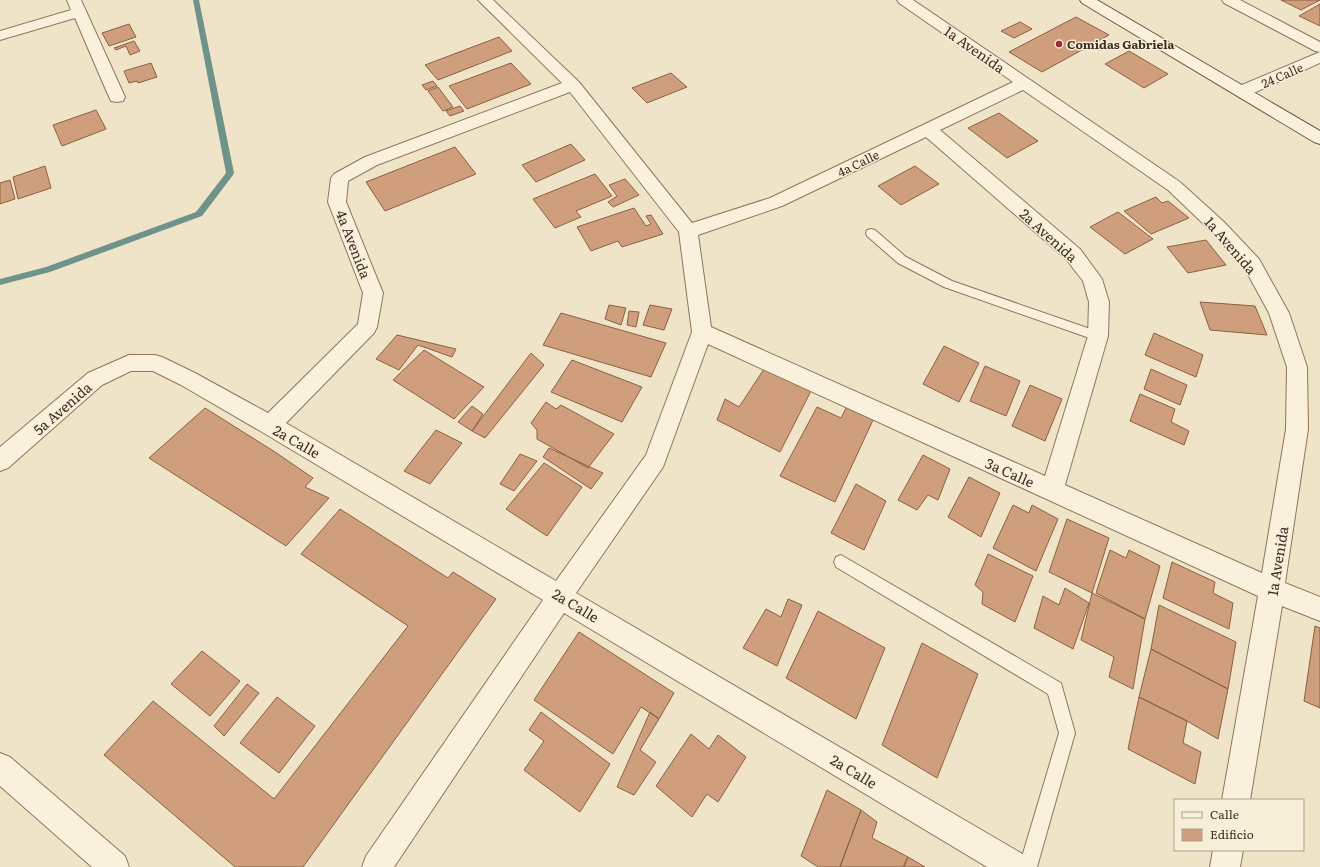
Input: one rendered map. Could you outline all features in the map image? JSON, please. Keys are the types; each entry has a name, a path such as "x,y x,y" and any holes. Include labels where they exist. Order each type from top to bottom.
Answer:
{"street":[{"path":"377,867 560,596 655,460 702,332 688,231 573,85 485,0"},
{"name":"1a Avenida","path":"904,0 1174,186 1218,227 1252,264 1279,313 1296,367 1297,429 1272,590 1236,799"},
{"path":"1088,0 1320,138"},
{"path":"1229,0 1320,48"},
{"path":"0,36 77,6 117,97"},
{"name":"24 Calle","path":"1243,92 1320,57"},
{"name":"4a Calle","path":"688,231 776,202 1024,83"},
{"name":"4a Avenida","path":"270,425 367,327 373,293 338,202 340,178 371,161 573,85"},
{"name":"2a Avenida","path":"928,129 1073,254 1092,279 1099,302 1098,336 1052,491"},
{"name":"3a Calle","path":"702,332 1272,590 1320,609"},
{"name":"2a Calle","path":"130,364 155,363 188,379 270,425 1015,867"},
{"name":"5a Avenida","path":"0,461 95,379 130,364"},
{"path":"0,767 114,867"},
{"path":"1225,867 1228,851"}],"lane":[{"path":"871,233 902,260 948,284 1098,336"},
{"path":"841,562 1056,689 1067,733 1028,867"}],"building":[{"path":"1281,0 1320,0 1301,10"},
{"path":"1320,4 1320,26 1299,16"},
{"name":"Comidas Gabriela","path":"1076,17 1109,35 1042,72 1009,52"},
{"path":"1020,22 1032,29 1014,38 1001,31"},
{"path":"129,24 136,37 109,46 102,33"},
{"path":"499,37 512,51 438,80 425,65"},
{"path":"134,41 140,51 130,55 126,46 116,50 114,48"},
{"path":"1129,51 1168,74 1144,88 1105,64"},
{"path":"151,63 157,77 138,83 137,81 129,83 124,71"},
{"path":"511,63 531,84 467,109 449,86"},
{"path":"671,73 687,87 647,103 632,88"},
{"path":"433,81 437,86 426,90 422,85"},
{"path":"438,87 453,107 443,111 428,91"},
{"path":"460,106 464,111 450,116 446,111"},
{"path":"96,110 106,129 62,146 53,125"},
{"path":"999,113 1038,141 1007,158 968,128"},
{"path":"571,144 585,160 536,182 522,165"},
{"path":"455,147 476,174 385,211 366,182"},
{"path":"45,166 51,188 18,199 13,177"},
{"path":"915,166 939,184 901,205 878,186"},
{"path":"595,174 612,196 576,211 581,217 555,228 533,199"},
{"path":"625,179 639,195 613,207 608,202 617,196 609,185"},
{"path":"10,180 15,199 0,204 0,183"},
{"path":"1156,197 1162,203 1168,201 1189,218 1151,234 1124,211"},
{"path":"634,208 646,226 651,224 646,216 651,215 663,234 622,247 618,241 591,251 577,227"},
{"path":"1118,212 1153,239 1125,254 1090,227"},
{"path":"1206,240 1226,265 1188,273 1167,247"},
{"path":"1200,302 1255,306 1267,335 1210,330"},
{"path":"609,305 626,308 621,325 605,319"},
{"path":"650,305 672,309 664,330 643,325"},
{"path":"629,311 639,312 636,327 627,325"},
{"path":"561,313 666,343 651,377 543,345"},
{"path":"1154,333 1203,355 1196,377 1145,355"},
{"path":"397,335 456,349 452,357 418,345 399,370 376,359"},
{"path":"944,346 979,363 959,402 923,384"},
{"path":"424,350 484,387 454,419 393,380"},
{"path":"531,353 544,365 485,438 472,431"},
{"path":"572,360 642,387 622,422 551,392"},
{"path":"985,366 1020,381 1006,416 970,401"},
{"path":"764,369 811,391 780,452 717,420 725,399 739,407"},
{"path":"1151,369 1187,385 1180,405 1144,389"},
{"path":"1030,385 1062,399 1045,441 1012,426"},
{"path":"1140,394 1175,409 1171,422 1189,431 1184,445 1130,421"},
{"path":"546,402 556,409 561,405 614,434 588,468 537,439 537,430 531,423"},
{"path":"472,406 483,414 472,431 458,422"},
{"path":"847,406 874,418 835,502 780,476 817,407 841,418"},
{"path":"205,408 313,478 305,487 329,498 286,546 149,458"},
{"path":"436,430 462,443 430,484 404,471"},
{"path":"549,448 603,473 591,489 543,457"},
{"path":"520,454 537,461 514,491 500,484"},
{"path":"923,455 950,469 938,500 928,495 917,510 898,500"},
{"path":"544,463 582,487 547,536 506,509"},
{"path":"969,477 1000,493 981,537 948,517"},
{"path":"856,484 886,501 864,550 831,533"},
{"path":"1013,505 1029,513 1032,505 1058,519 1036,571 993,548"},
{"path":"340,509 448,578 453,572 496,599 303,867 235,867 104,755 153,701 274,799 408,626 301,554"},
{"path":"1067,519 1109,538 1092,593 1049,572"},
{"path":"1110,550 1126,558 1129,550 1160,566 1145,619 1096,593"},
{"path":"988,554 1033,576 1015,622 982,604 983,592 975,585"},
{"path":"1172,562 1215,582 1213,593 1233,603 1229,629 1163,598"},
{"path":"1065,588 1089,603 1073,649 1034,628 1043,596 1059,605"},
{"path":"1092,593 1145,619 1133,689 1109,677 1114,657 1081,640"},
{"path":"788,599 802,605 777,666 743,648 766,609 781,617"},
{"path":"1159,605 1236,642 1228,689 1151,649"},
{"path":"818,611 885,648 856,719 786,678"},
{"path":"1315,626 1320,628 1320,708 1304,701"},
{"path":"579,632 674,693 659,719 641,707 613,754 534,700"},
{"path":"922,643 978,674 937,778 882,745"},
{"path":"1151,649 1228,689 1218,739 1187,721 1139,697"},
{"path":"202,651 240,681 210,716 171,684"},
{"path":"247,684 259,693 224,736 214,726"},
{"path":"277,697 315,726 279,773 240,743"},
{"path":"1139,697 1187,721 1183,743 1201,752 1195,784 1128,749"},
{"path":"541,712 610,764 580,812 524,770 544,741 529,730"},
{"path":"650,712 659,719 640,750 656,762 634,795 617,787"},
{"path":"691,734 709,749 718,735 746,757 718,802 707,794 692,817 656,786"},
{"path":"827,790 861,810 840,867 818,867 801,856"},
{"path":"861,810 877,822 872,838 908,857 903,867 840,867"},
{"path":"908,857 925,867 904,867"}],"waterway":[{"path":"0,282 47,270 199,214 230,173 196,0"}],"place":[{"name":"Comidas Gabriela","path":"1059,44"}]}
